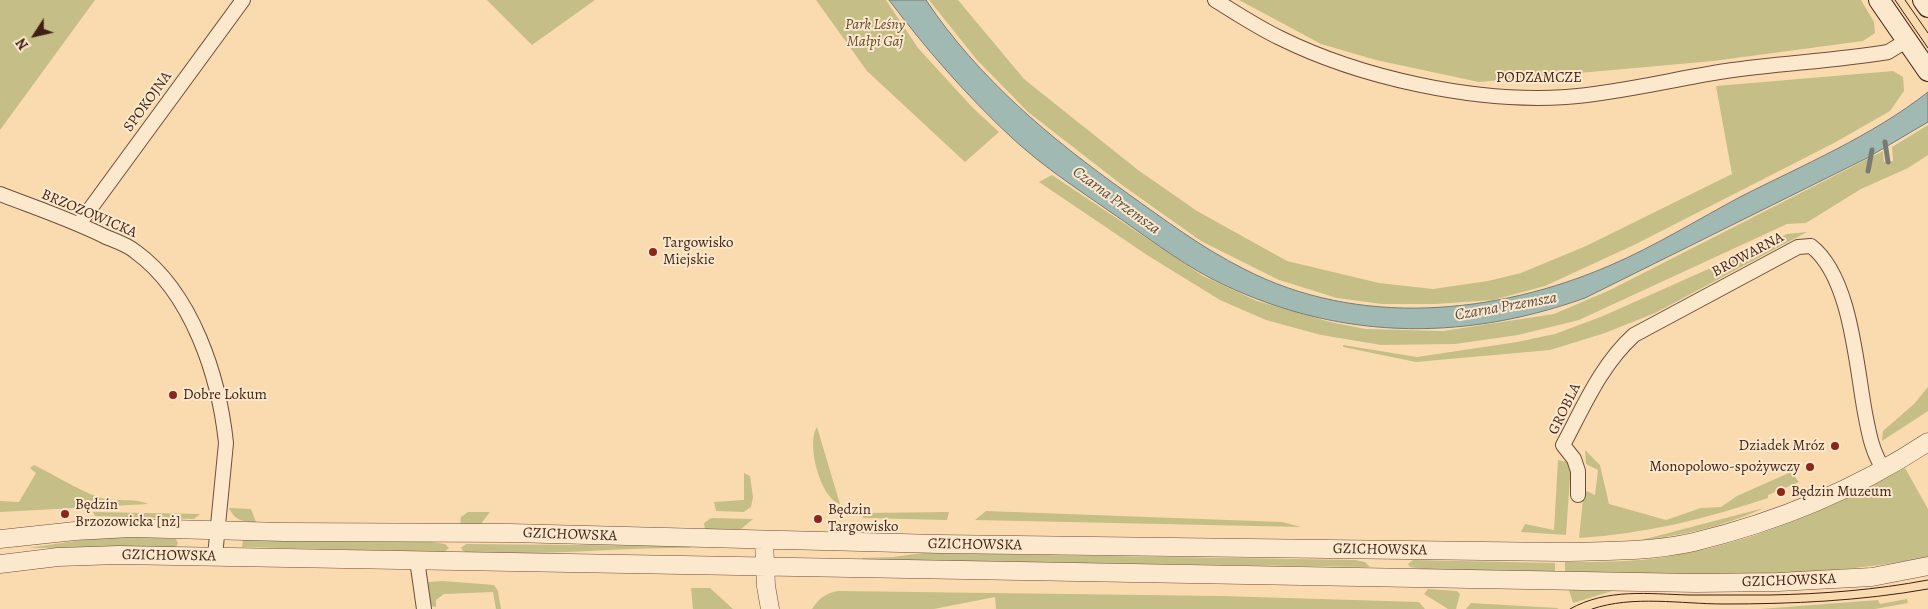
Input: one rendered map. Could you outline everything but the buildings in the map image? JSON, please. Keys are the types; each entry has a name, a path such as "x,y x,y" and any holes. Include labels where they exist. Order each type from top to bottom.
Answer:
{"main road":[{"path":"1879,0 1924,66"},
{"path":"1923,0 1928,7"}],"street":[{"name":"SPOKOJNA","path":"80,224 244,0"},
{"name":"PODZAMCZE","path":"1215,0 1281,38 1362,70 1451,90 1498,96 1565,97 1596,94 1726,71 1888,52 1906,41"},
{"name":"BRZOZOWICKA","path":"0,194 80,224 135,250 158,270 176,293 193,320 213,381 224,425 226,443 216,530 215,556"},
{"name":"BROWARNA","path":"1605,366 1617,350 1634,335 1798,246 1811,246 1820,253 1833,274 1842,300 1849,323 1872,447 1884,470"},
{"name":"GROBLA","path":"1578,495 1578,471 1574,459 1563,445 1605,366"},
{"name":"GZICHOWSKA","path":"0,539 131,528 284,532 419,531 764,541 1389,551 1561,552 1630,550 1693,542 1761,522 1840,493 1884,470 1928,442"},
{"path":"764,541 770,609"},
{"path":"1389,551 1389,578"},
{"name":"GZICHOWSKA","path":"0,564 23,560 81,556 215,556 1389,578 1778,582 1872,577 1928,566"},
{"path":"417,560 424,609"}],"green space":[{"path":"0,0 95,0 0,130"},
{"path":"487,0 595,0 532,45"},
{"name":"Park Leśny Małpi Gaj","path":"816,0 886,0 918,48 973,108 999,132 965,162 867,71"},
{"path":"929,0 958,0 1024,79 1138,170 1197,211 1287,261 1379,283 1433,289 1488,281 1521,273 1586,246 1732,174 1716,86 1893,71 1903,77 1904,91 1890,111 1834,143 1636,244 1545,286 1493,300 1436,304 1382,304 1337,298 1279,280 1201,241 1122,185 1028,112 977,60"},
{"path":"1239,0 1861,0 1874,22 1875,33 1863,41 1713,61 1479,82 1376,60 1321,44"},
{"path":"1928,125 1928,155 1908,168 1861,189 1806,223 1787,224 1579,320 1518,335 1455,344 1381,345 1321,335 1266,320 1220,300 1147,255 1039,182 1052,175 1203,276 1257,301 1330,322 1366,329 1443,331 1554,314 1610,290 1883,151 1884,162 1893,161 1892,147"},
{"path":"1807,232 1655,313 1605,333 1550,350 1416,362 1343,347 1343,345 1417,357 1517,342 1555,334 1603,316 1787,234"},
{"path":"1928,387 1928,411 1882,441 1883,431 1914,404"},
{"path":"817,427 840,504 833,500 826,492 817,469 813,445"},
{"path":"1585,450 1600,465 1609,504 1666,520 1701,508 1721,507 1737,496 1791,472 1799,482 1768,495 1768,498 1698,519 1627,533 1579,538 1584,490 1595,495 1598,470 1586,464"},
{"path":"1558,460 1571,463 1566,535 1521,532 1525,524 1554,530"},
{"path":"34,465 98,497 148,504 0,512 0,501 19,502 36,473 30,468"},
{"path":"1905,468 1928,509 1928,557 1883,565 1793,573 1565,572 1565,562 1625,561 1660,558 1693,552 1756,535 1817,512"},
{"path":"744,473 750,476 753,497 751,507 744,512 716,511 714,502 744,500"},
{"path":"229,508 251,509 256,522 240,520 234,516"},
{"path":"1764,508 1749,515 1702,529 1638,541"},
{"path":"986,511 1282,522 1301,527 975,520"},
{"path":"93,512 200,514 194,519 95,516"},
{"path":"468,512 490,512 480,525 460,525 461,517"},
{"path":"949,512 947,520 863,518 863,513"},
{"path":"711,518 753,519 741,529 705,529 704,523"},
{"path":"109,536 176,539 178,543 176,547 28,548"},
{"path":"243,540 423,541 445,544 449,548 444,552 242,547"},
{"path":"466,544 692,546 690,548 484,555 463,551 461,548"},
{"path":"923,553 1355,560 1365,562 1370,567 862,560 862,558 893,557"},
{"path":"1413,560 1555,563 1555,572 1435,571 1410,567 1408,564"},
{"path":"443,581 494,585 498,591 501,609 496,609 493,592 444,594 436,600 436,607 431,606 428,582"},
{"path":"691,588 710,588 733,609 693,609"},
{"path":"1428,589 1457,591 1460,594 1456,609 1448,609 1424,594"},
{"path":"1569,590 1612,591 1573,603"},
{"path":"838,591 1221,596 1419,602 1425,609 996,609 995,597 934,609 812,609 823,597"},
{"path":"1907,599 1908,603 1875,609 1760,609 1878,600 1880,604"},
{"path":"1471,603 1557,608 1559,609 1466,609"}],"water":[{"name":"Czarna Przemsza","path":"889,0 926,0 946,28 992,81 1044,129 1099,172 1199,243 1228,261 1288,288 1333,300 1380,307 1427,308 1474,304 1521,295 1567,282 1644,250 1740,197 1837,149 1884,122 1928,92 1928,122 1867,158 1585,298 1538,313 1491,323 1444,328 1397,328 1350,324 1304,314 1258,299 1212,279 1173,255 1071,185 1022,147 978,105 932,54"}],"waterway":[{"path":"1885,142 1888,162"},
{"path":"1868,171 1872,150"}],"tram line":[{"path":"1895,0 1928,48"},
{"path":"1905,0 1928,33"},
{"path":"1570,609 1584,602 1613,595 1644,593 1689,595 1809,594 1869,589 1928,580"},
{"path":"1592,609 1624,602 1640,601 1724,604 1826,601 1928,589"}],"place":[{"name":"Targowisko Miejskie","path":"653,252"},
{"name":"Dobre Lokum","path":"173,395"},
{"name":"Dziadek Mróz","path":"1835,446"},
{"name":"Monopolowo-spożywczy","path":"1810,467"},
{"name":"Będzin Muzeum","path":"1781,492"},
{"name":"Będzin Brzozowicka [nż]","path":"65,514"},
{"name":"Będzin Targowisko","path":"818,519"}]}
